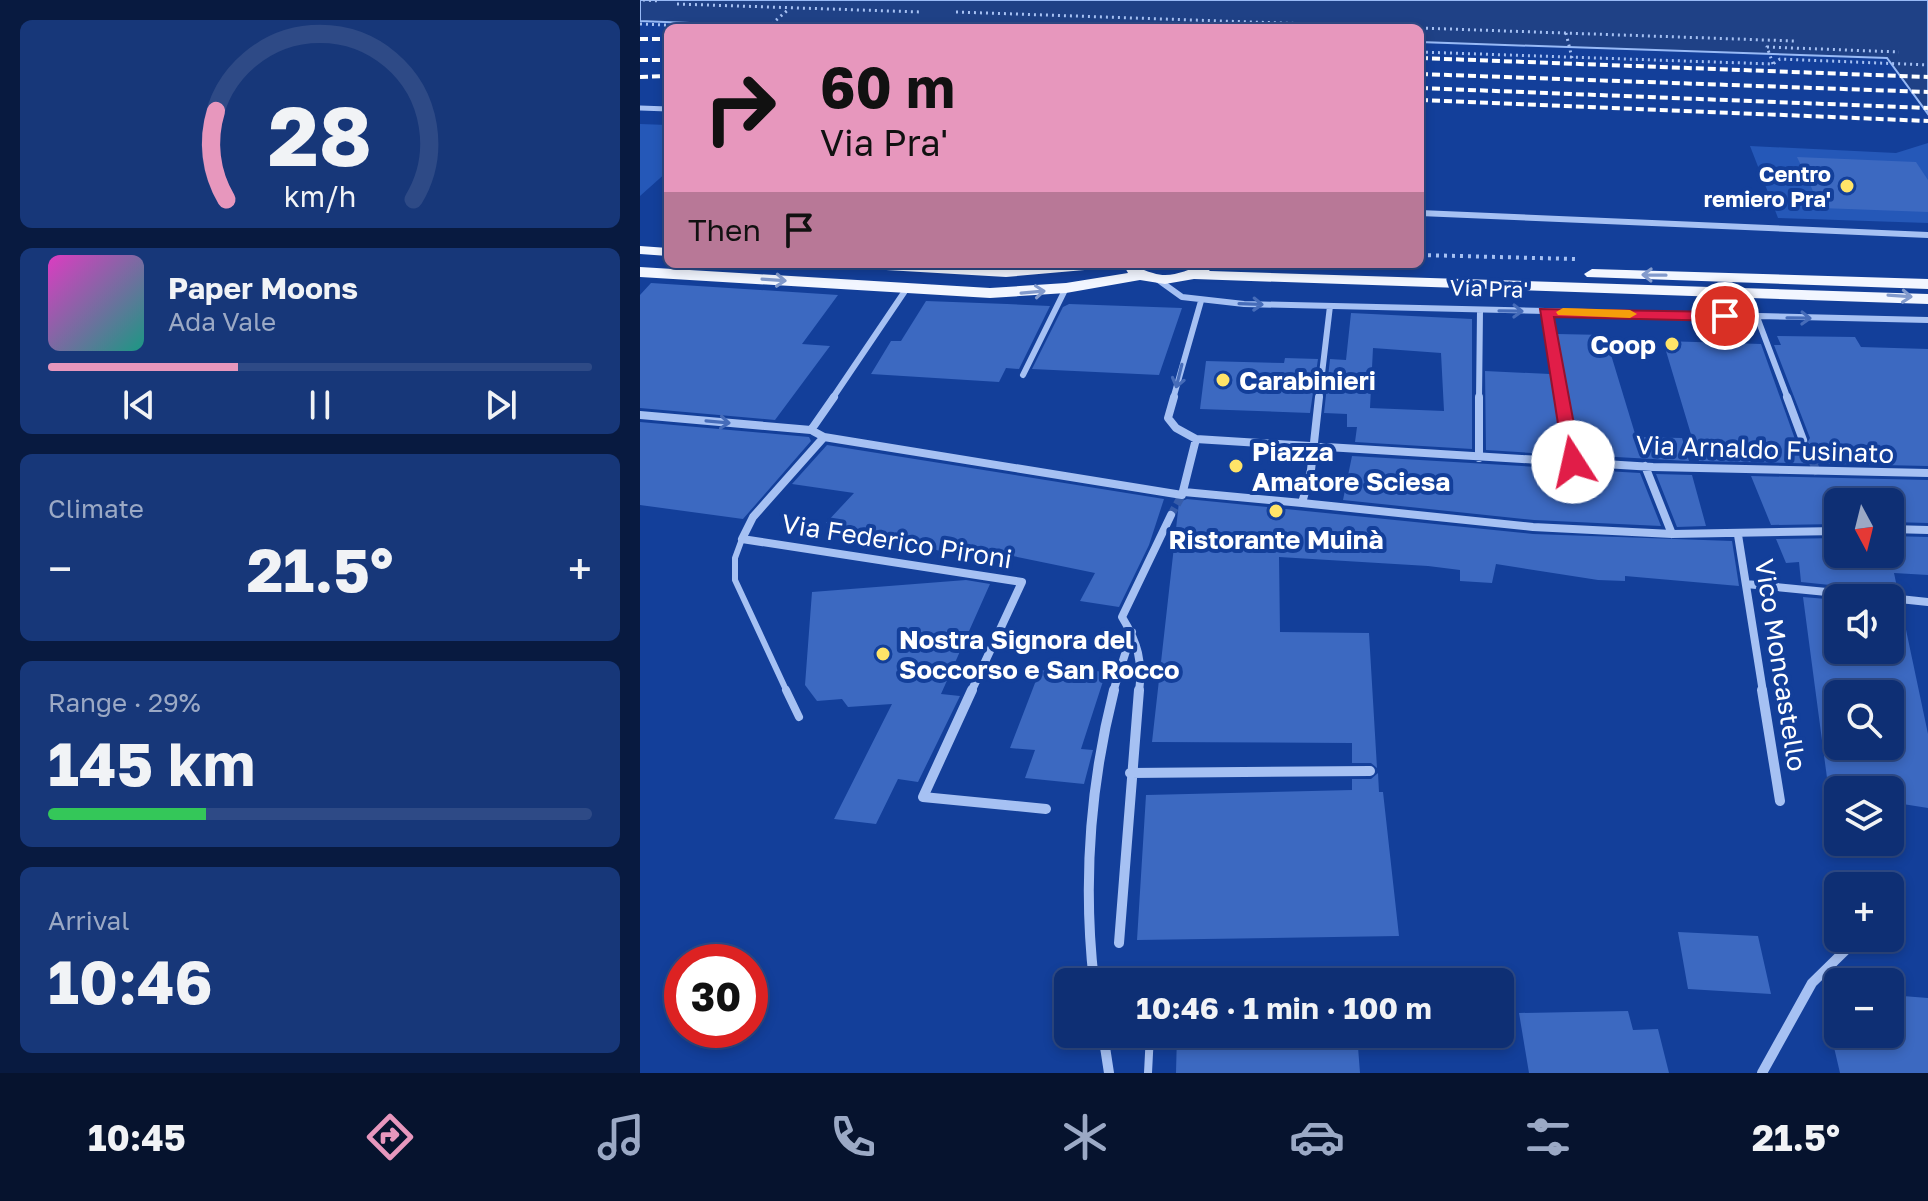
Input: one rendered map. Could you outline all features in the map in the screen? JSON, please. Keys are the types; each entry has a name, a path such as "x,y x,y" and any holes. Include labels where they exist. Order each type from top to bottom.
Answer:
{"main road":[{"path":"640,250 664,252"},
{"path":"938,268 1006,272 1051,268"},
{"path":"1195,275 1204,268"},
{"name":"Via Pra'","path":"1391,268 1928,284"},
{"path":"640,272 990,293 1066,288 1140,272"},
{"name":"Via Pra'","path":"1140,272 1174,279 1195,275 1928,299"}],"street":[{"path":"640,108 664,109"},
{"path":"1424,213 1928,235"},
{"name":"Via Pra'","path":"1140,272 1159,279 1182,297 1201,301 1480,311 1928,320"},
{"path":"811,430 907,288"},
{"path":"1023,375 1066,288"},
{"path":"1201,301 1168,418 1176,428 1196,439 1314,447"},
{"path":"1302,503 1311,470 1330,306"},
{"path":"1479,458 1480,311"},
{"path":"1545,312 1573,462"},
{"path":"1757,317 1803,440"},
{"path":"640,415 811,430 824,437 1183,493 1533,527 1672,534 1824,532"},
{"name":"Via Federico Pironi","path":"824,437 753,517 742,539 1022,582 923,797 1046,809"},
{"path":"1183,493 1196,439"},
{"name":"Via Arnaldo Fusinato","path":"1314,447 1818,474 1928,473"},
{"path":"1645,466 1672,534"},
{"path":"1119,943 1130,773 1142,668 1132,632 1122,617 1171,515"},
{"path":"1904,529 1928,530"},
{"name":"Vico Moncastello","path":"1738,535 1780,801"},
{"path":"1746,584 1824,592"},
{"path":"1904,600 1928,602"},
{"path":"1093,968 1090,941 1092,813 1113,688 1132,632"},
{"path":"1130,773 1370,771"},
{"path":"1762,1073 1812,983 1844,952"},
{"path":"1105,1048 1109,1073"}],"lane":[{"name":"Via Federico Pironi","path":"742,539 735,558 735,580 799,717"},
{"path":"1148,1073 1149,1048"}],"path":[{"path":"642,1 658,2"},
{"path":"677,4 922,12 687,1"},
{"path":"772,24 792,6"},
{"path":"956,12 1307,24"},
{"path":"1147,24 1151,19"},
{"path":"640,24 664,25"},
{"path":"1424,28 1794,41"},
{"path":"1566,33 1572,58"},
{"path":"1773,64 1767,47 1899,52"},
{"path":"1424,52 1773,64 1780,59 1928,65"},
{"path":"1424,255 1579,259"}],"shaded area":[{"path":"640,0 1928,0 1928,114 1887,58 1424,42 1424,24 716,24 640,21"},
{"path":"640,124 664,125 664,175 640,196"},
{"name":"Centro remiero Pra'","path":"1928,143 1928,223 1778,218 1750,146 1896,153"}],"building":[{"path":"1797,157 1916,162 1928,180 1928,212 1821,208"},
{"path":"651,283 838,295 802,344 830,346 775,420 640,408 640,295"},
{"path":"926,301 1050,306 1019,369 1006,368 999,382 871,374 891,341 901,341"},
{"path":"1069,304 1182,308 1159,375 1032,369 1063,307"},
{"path":"1351,313 1472,319 1472,449 1355,442 1357,427 1347,427 1347,414 1324,413 1330,359 1346,360","holes":["1373,348 1441,353 1444,411 1370,408"]},
{"path":"1557,334 1605,335 1636,437 1682,438 1689,461 1579,455"},
{"path":"1777,336 1855,337 1861,347 1928,349 1928,466 1699,461 1663,341 1761,344 1796,442 1805,447 1810,438 1774,345 1781,345"},
{"path":"1285,358 1318,359 1310,413 1200,409 1206,361 1284,363"},
{"path":"1485,371 1550,374 1564,455 1486,450"},
{"path":"640,422 809,437 811,441 743,519 640,505"},
{"path":"827,445 1164,499 1149,545 1119,607 1080,601 1095,573 1003,554 998,565 826,523 854,493 792,484"},
{"path":"1352,456 1640,473 1661,526 1534,520 1343,500"},
{"path":"1656,474 1692,475 1706,526 1677,527"},
{"path":"1751,476 1928,480 1928,523 1904,522 1904,488 1824,488 1824,524 1771,525"},
{"path":"1187,499 1533,534 1732,541 1739,586 1625,576 1625,581 1598,580 1496,564 1492,583 1460,581 1460,570 1279,557 1280,632 1369,633 1377,768 1371,763 1352,763 1352,743 1152,742 1179,502"},
{"path":"1904,536 1928,537 1928,575 1894,573 1896,584 1801,582 1799,562 1786,563 1776,539 1824,538 1824,568 1904,568"},
{"name":"Nostra Signora del Soccorso e San Rocco","path":"966,580 990,584 941,694 960,696 918,782 898,779 876,824 834,819 892,704 848,707 842,699 817,701 805,685 812,592"},
{"path":"1803,597 1824,599 1824,664 1904,664 1904,620 1928,734 1928,808 1904,804 1904,776 1827,776 1825,760 1904,760 1904,680 1824,680 1824,755"},
{"path":"1057,667 1106,672 1081,749 1093,750 1084,784 1025,778 1035,750 1010,748 1040,670 1055,672"},
{"path":"1378,773 1379,792 1383,792 1399,936 1137,940 1146,795 1352,790 1352,779 1371,779"},
{"path":"1678,932 1758,936 1771,994 1688,989"},
{"path":"1904,996 1928,998 1928,1073 1840,1073 1834,1048 1904,1048"},
{"path":"1628,1011 1633,1030 1658,1029 1669,1073 1529,1073 1519,1013"},
{"path":"1177,1048 1358,1048 1360,1073 1176,1073"}],"tunnel":[{"path":"1803,440 1818,474"},
{"path":"1171,515 1182,495"}],"railway":[{"path":"640,39 664,39"},
{"path":"1424,58 1928,77"},
{"path":"640,60 664,60"},
{"path":"1424,74 1928,92"},
{"path":"640,77 664,76"},
{"path":"1424,88 1928,108"},
{"path":"1424,100 1928,121"}],"slow traffic":[{"path":"1563,312 1630,314"}],"place":[{"name":"Centro remiero Pra'","path":"1847,186"},
{"name":"Coop","path":"1672,344"},
{"name":"Carabinieri","path":"1223,380"},
{"name":"Piazza Amatore Sciesa","path":"1236,466"},
{"name":"Ristorante Muinà","path":"1276,511"},
{"name":"Nostra Signora del Soccorso e San Rocco","path":"883,654"}],"route":[{"path":"1573,462 1545,312 1725,316"}]}
